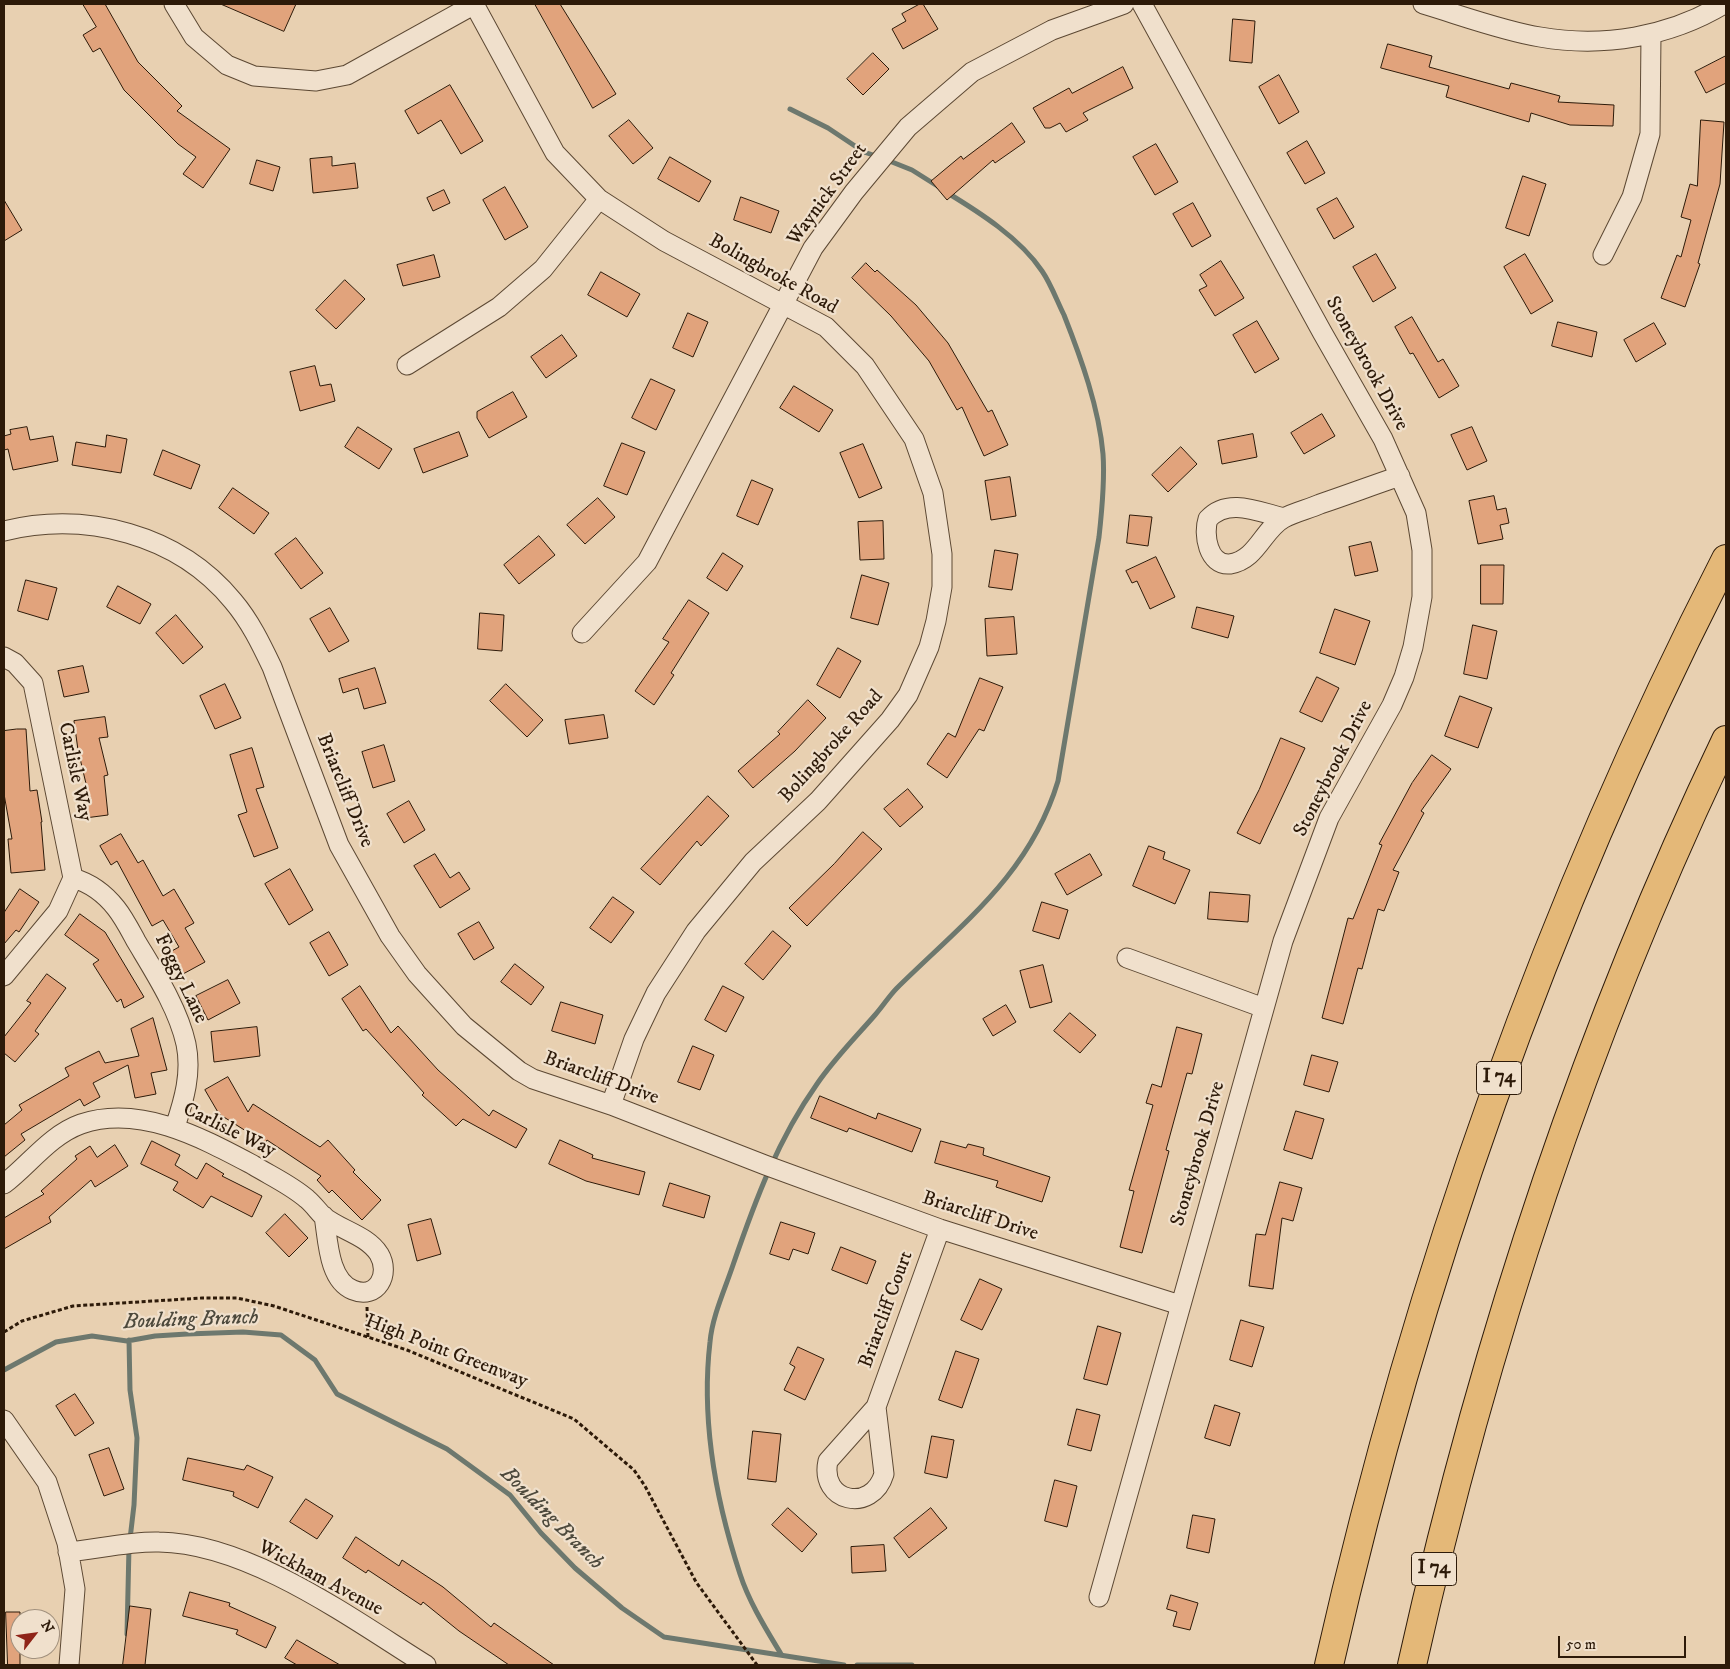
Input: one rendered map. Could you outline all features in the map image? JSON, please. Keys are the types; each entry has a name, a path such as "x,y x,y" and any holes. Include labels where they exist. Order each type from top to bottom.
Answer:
{"highway":[{"name":"I 74","path":"1329,1665 1350,1575 1415,1330 1494,1092 1586,856 1637,740 1726,559"},
{"name":"I 74","path":"1412,1665 1458,1472 1529,1236 1569,1119 1613,1003 1664,879 1726,740"}],"street":[{"path":"174,4 194,36 227,65 254,76 316,82 346,75 475,4"},
{"name":"Bolingbroke Road","path":"475,4 556,153 599,199 664,241 826,327 865,366 914,439 933,493 942,554 942,587 936,621 920,671 908,694 890,720 818,801 753,862 696,931 656,993 634,1039 611,1105"},
{"name":"Waynick Street","path":"582,633 647,562 813,248 854,192 908,127 972,72 1052,30 1124,4"},
{"name":"Stoneybrook Drive","path":"1098,1597 1283,941 1329,818 1392,705 1413,647 1422,596 1422,550 1416,512 1383,438 1322,332 1142,4"},
{"path":"1423,4 1540,37 1623,40 1651,35 1724,4"},
{"path":"1603,255 1632,197 1650,134 1651,35"},
{"path":"407,365 499,307 543,269 599,199"},
{"path":"1284,518 1400,476"},
{"name":"Briarcliff Drive","path":"4,531 47,523 70,523 101,526 138,535 174,551 199,568 233,600 259,639 272,667 339,845 390,936 417,974 464,1026 519,1070 533,1079 611,1105 765,1165 940,1229 1180,1305"},
{"name":"Carlisle Way","path":"4,657 15,663 33,683 73,878"},
{"path":"4,976 58,911 73,878"},
{"name":"Foggy Lane","path":"73,878 89,882 116,908 157,976 174,1012 186,1044 188,1075 185,1096 175,1127"},
{"path":"1128,958 1264,1008"},
{"name":"Carlisle Way","path":"4,1184 53,1140 80,1124 105,1118 121,1118 175,1127 197,1135 289,1185 308,1199 324,1216 370,1244 379,1254 384,1275 381,1282 365,1292"},
{"path":"324,1216 331,1259 339,1280 348,1288 365,1292"},
{"name":"Briarcliff Court","path":"876,1408 940,1229"},
{"path":"4,1420 47,1482 68,1552 75,1589 69,1665"},
{"name":"Wickham Avenue","path":"68,1552 159,1542 211,1549 267,1571 332,1607 426,1665"}],"path":[{"path":"365,1292 368,1338"},
{"name":"High Point Greenway","path":"4,1332 22,1321 72,1306 202,1298 237,1298 274,1306 415,1354 574,1419 634,1470 645,1486 696,1582 757,1665"}],"building":[{"path":"83,4 105,4 138,62 182,106 177,111 230,149 203,188 183,174 196,157 178,144 124,90 100,48 93,52 83,35 96,27"},
{"path":"221,4 296,4 284,31"},
{"path":"535,4 560,4 616,94 593,108"},
{"path":"923,4 938,29 903,49 892,29 906,21 902,14"},
{"path":"1233,19 1255,21 1252,63 1230,61"},
{"path":"1388,44 1432,56 1429,67 1509,89 1511,83 1560,96 1558,102 1614,105 1613,126 1570,125 1531,113 1529,122 1446,97 1449,86 1381,68"},
{"path":"873,53 889,69 863,95 847,79"},
{"path":"1726,56 1726,83 1706,93 1695,72"},
{"path":"1123,67 1133,88 1083,113 1088,120 1066,132 1060,123 1050,128 1045,128 1033,108 1069,88 1072,93"},
{"path":"1279,75 1299,112 1279,124 1259,87"},
{"path":"450,85 483,141 461,154 441,120 418,134 405,111"},
{"path":"629,120 653,148 633,164 609,136"},
{"path":"1701,120 1724,122 1720,184 1698,263 1700,264 1685,307 1661,298 1677,255 1681,257 1691,220 1681,217 1690,184 1697,186"},
{"path":"1012,123 1025,142 995,163 993,160 947,200 931,181 961,156 963,159"},
{"path":"1307,141 1325,173 1305,184 1287,153"},
{"path":"1156,144 1178,182 1155,195 1133,157"},
{"path":"332,157 332,166 355,163 358,188 313,193 310,159"},
{"path":"670,157 711,181 699,202 658,179"},
{"path":"257,160 280,167 273,191 250,184"},
{"path":"1523,176 1546,184 1529,236 1506,228"},
{"path":"505,187 528,227 505,240 483,200"},
{"path":"444,190 450,203 433,211 427,198"},
{"path":"741,197 779,211 771,233 734,220"},
{"path":"1337,198 1354,227 1334,239 1317,209"},
{"path":"4,200 22,230 4,241"},
{"path":"1193,203 1211,236 1192,247 1173,214"},
{"path":"1376,254 1396,288 1373,302 1353,267"},
{"path":"1525,254 1553,301 1531,314 1504,267"},
{"path":"434,255 440,277 403,286 397,265"},
{"path":"1221,261 1244,298 1215,316 1199,290 1207,286 1200,275"},
{"path":"866,263 875,272 877,270 916,305 948,343 988,412 992,410 1008,445 984,456 962,407 957,410 929,361 891,316 852,278"},
{"path":"601,272 640,294 627,317 588,295"},
{"path":"345,280 365,299 336,329 316,310"},
{"path":"688,313 708,322 693,357 673,348"},
{"path":"1412,317 1438,362 1443,359 1459,386 1439,398 1413,353 1410,354 1395,327"},
{"path":"1257,321 1279,359 1255,373 1233,335"},
{"path":"1558,322 1597,332 1592,357 1552,346"},
{"path":"1654,323 1666,344 1636,362 1624,340"},
{"path":"562,335 577,356 546,378 531,357"},
{"path":"315,366 320,386 331,384 335,401 300,411 290,372"},
{"path":"651,379 675,390 656,430 632,418"},
{"path":"794,386 833,410 819,432 780,408"},
{"path":"513,392 527,417 489,438 477,418 477,412"},
{"path":"1322,414 1335,436 1304,454 1291,433"},
{"path":"27,427 30,440 53,436 58,461 13,470 8,449 4,450 4,436 11,434 10,430"},
{"path":"358,427 392,449 379,469 345,447"},
{"path":"1472,427 1487,461 1467,470 1451,435"},
{"path":"459,432 468,456 423,473 414,449"},
{"path":"1253,434 1257,457 1222,464 1218,441"},
{"path":"107,435 127,439 121,473 72,465 76,442 105,447"},
{"path":"622,443 645,452 627,495 604,486"},
{"path":"863,444 882,488 859,498 840,453"},
{"path":"1181,447 1197,464 1168,492 1152,475"},
{"path":"163,450 200,465 191,489 154,475"},
{"path":"1010,477 1016,516 991,520 985,481"},
{"path":"752,480 773,489 758,525 737,516"},
{"path":"233,488 269,513 254,534 219,508"},
{"path":"1494,496 1497,510 1506,508 1509,523 1500,525 1503,539 1478,544 1469,501"},
{"path":"598,498 615,517 585,544 567,525"},
{"path":"1130,515 1152,517 1148,546 1127,543"},
{"path":"883,521 884,559 860,560 858,522"},
{"path":"539,536 555,555 519,584 504,565"},
{"path":"296,538 323,573 301,589 275,554"},
{"path":"1371,542 1378,571 1355,576 1349,547"},
{"path":"995,550 1018,554 1012,590 989,587"},
{"path":"723,553 743,566 727,591 707,578"},
{"path":"1156,557 1175,597 1150,609 1137,581 1132,583 1126,571"},
{"path":"1481,565 1504,565 1503,604 1481,604"},
{"path":"862,575 889,583 878,625 851,618"},
{"path":"26,580 57,588 48,620 18,611"},
{"path":"118,586 151,604 140,624 107,607"},
{"path":"689,600 709,613 671,673 674,675 654,705 635,691 669,642 663,639"},
{"path":"1197,607 1234,616 1228,638 1192,628"},
{"path":"330,608 349,641 329,652 310,619"},
{"path":"1335,609 1370,621 1355,665 1320,653"},
{"path":"480,613 504,615 502,651 478,649"},
{"path":"176,615 203,647 183,664 156,633"},
{"path":"1014,617 1017,654 987,656 985,619"},
{"path":"1473,625 1497,631 1487,679 1464,674"},
{"path":"838,648 861,661 840,698 817,685"},
{"path":"83,666 89,692 64,697 58,671"},
{"path":"375,668 386,703 364,709 358,688 343,693 339,679"},
{"path":"1317,677 1339,688 1322,722 1300,712"},
{"path":"980,678 1003,687 984,731 979,729 947,778 927,764 948,733 955,737"},
{"path":"225,684 241,718 215,729 200,696"},
{"path":"506,684 543,720 527,737 490,701"},
{"path":"1460,696 1492,708 1478,748 1445,736"},
{"path":"808,700 826,718 795,751 753,788 738,771 780,734 778,732"},
{"path":"604,715 608,738 569,744 565,720"},
{"path":"105,717 108,737 99,738 108,775 104,776 108,815 85,818 83,792 88,792 78,750 74,721"},
{"path":"26,729 30,791 37,790 42,822 45,870 11,873 8,839 12,839 4,794 4,731"},
{"path":"1281,738 1305,748 1260,844 1237,833 1259,790"},
{"path":"384,745 395,781 373,788 362,752"},
{"path":"252,748 264,787 256,789 278,848 254,857 238,815 247,812 230,755"},
{"path":"1432,755 1451,769 1421,811 1424,813 1393,870 1399,872 1384,911 1378,909 1362,969 1358,968 1343,1024 1322,1018 1348,918 1353,919 1382,845 1379,844 1412,783"},
{"path":"908,789 923,807 900,827 884,809"},
{"path":"708,796 729,816 701,846 697,841 660,885 641,869"},
{"path":"409,801 425,830 404,843 387,814"},
{"path":"863,832 882,849 807,926 789,908 834,864"},
{"path":"121,834 138,863 143,860 163,896 174,889 194,923 185,928 205,962 183,974 170,952 179,947 163,920 152,926 117,861 111,865 100,846"},
{"path":"1149,846 1165,852 1163,859 1190,870 1175,904 1133,886"},
{"path":"435,854 450,878 459,872 470,889 440,908 414,866"},
{"path":"1090,854 1102,875 1067,895 1055,874"},
{"path":"290,869 313,910 289,925 265,884"},
{"path":"20,889 39,902 19,932 16,930 4,944 4,913"},
{"path":"1210,892 1250,895 1248,922 1208,919"},
{"path":"613,897 634,912 611,943 590,928"},
{"path":"1042,902 1068,910 1059,939 1033,931"},
{"path":"80,914 105,932 144,997 124,1008 121,999 117,1002 93,964 99,960 65,935"},
{"path":"479,922 494,948 474,960 458,934"},
{"path":"773,931 791,946 763,980 745,964"},
{"path":"329,932 348,965 329,976 310,943"},
{"path":"515,964 544,987 531,1005 501,982"},
{"path":"1043,965 1052,1002 1030,1008 1020,971"},
{"path":"47,974 66,988 35,1031 39,1034 15,1062 4,1053 4,1037 31,1003 27,1001"},
{"path":"228,980 240,1003 208,1020 196,996"},
{"path":"360,986 391,1033 398,1026 438,1070 489,1116 493,1110 527,1129 516,1148 463,1119 456,1126 422,1095 424,1093 366,1029 363,1031 342,999"},
{"path":"723,986 744,997 726,1032 705,1020"},
{"path":"561,1002 603,1015 595,1044 552,1031"},
{"path":"1006,1005 1016,1022 993,1036 983,1019"},
{"path":"1070,1013 1096,1035 1080,1053 1054,1031"},
{"path":"153,1018 167,1070 151,1073 156,1094 135,1098 128,1065 93,1083 100,1097 84,1106 80,1099 21,1134 25,1140 4,1157 4,1125 22,1110 19,1105 69,1076 65,1068 99,1051 105,1063 139,1056 131,1029"},
{"path":"257,1027 260,1056 214,1062 211,1032"},
{"path":"1177,1027 1202,1034 1192,1074 1187,1073 1166,1150 1169,1151 1142,1253 1120,1247 1134,1191 1129,1190 1153,1105 1146,1103 1152,1084 1161,1087"},
{"path":"693,1046 714,1055 700,1090 678,1082"},
{"path":"1312,1055 1338,1062 1329,1092 1304,1085"},
{"path":"228,1077 248,1112 253,1104 320,1147 328,1140 355,1170 353,1172 381,1200 362,1220 332,1190 329,1193 317,1180 321,1176 267,1140 265,1143 219,1114 205,1090"},
{"path":"820,1096 876,1119 878,1113 921,1129 912,1152 849,1128 847,1132 811,1118"},
{"path":"1296,1111 1324,1119 1312,1159 1284,1150"},
{"path":"560,1140 593,1155 592,1158 645,1172 639,1195 586,1181 549,1164"},
{"path":"152,1141 180,1155 175,1165 197,1179 206,1163 224,1174 222,1176 262,1196 252,1217 211,1196 203,1208 173,1190 178,1182 141,1164"},
{"path":"941,1141 966,1148 968,1144 984,1148 983,1155 1050,1177 1042,1202 996,1187 998,1181 935,1163"},
{"path":"115,1145 128,1166 95,1187 91,1180 49,1217 51,1222 4,1249 4,1218 44,1194 41,1191 77,1159 75,1156 90,1146 97,1157"},
{"path":"1280,1182 1302,1188 1293,1221 1282,1218 1273,1289 1249,1286 1256,1234 1265,1235"},
{"path":"670,1183 710,1196 704,1218 663,1206"},
{"path":"285,1214 308,1238 289,1257 266,1233"},
{"path":"431,1219 441,1254 417,1261 408,1225"},
{"path":"781,1222 815,1233 808,1254 793,1249 789,1260 770,1254"},
{"path":"841,1247 876,1261 867,1284 832,1270"},
{"path":"980,1279 1002,1289 982,1330 961,1320"},
{"path":"1241,1320 1264,1327 1252,1367 1230,1360"},
{"path":"1098,1326 1121,1333 1107,1385 1084,1379"},
{"path":"798,1347 824,1359 805,1400 784,1390 795,1367 790,1364"},
{"path":"956,1351 979,1359 962,1408 939,1400"},
{"path":"75,1394 94,1423 75,1436 56,1406"},
{"path":"1215,1405 1240,1413 1230,1446 1205,1438"},
{"path":"1077,1409 1100,1415 1091,1451 1068,1445"},
{"path":"753,1431 781,1434 776,1482 748,1479"},
{"path":"932,1436 954,1440 947,1478 925,1473"},
{"path":"109,1448 124,1489 104,1496 89,1455"},
{"path":"188,1458 244,1470 247,1465 273,1477 258,1508 233,1496 234,1492 183,1480"},
{"path":"1055,1480 1077,1486 1067,1527 1045,1521"},
{"path":"306,1499 333,1516 317,1539 290,1522"},
{"path":"788,1508 817,1534 802,1552 772,1525"},
{"path":"931,1508 947,1528 909,1558 894,1538"},
{"path":"1193,1515 1215,1519 1209,1553 1187,1548"},
{"path":"356,1537 399,1566 402,1560 443,1587 491,1627 494,1623 554,1665 509,1665 459,1631 423,1602 421,1605 368,1570 366,1573 343,1558"},
{"path":"884,1545 886,1571 852,1573 851,1547"},
{"path":"190,1592 230,1603 229,1606 276,1627 266,1648 236,1634 238,1630 183,1616"},
{"path":"1171,1595 1198,1603 1190,1630 1173,1626 1177,1612 1167,1609"},
{"path":"130,1606 151,1609 145,1665 123,1665"},
{"path":"6,1612 10,1612 10,1659 20,1659 20,1665 8,1665"},
{"path":"297,1640 340,1665 297,1665 285,1658"}],"waterway":[{"path":"790,109 828,128 864,152 879,157"},
{"path":"887,160 912,170 939,187"},
{"path":"781,1654 748,1595 731,1546 718,1489 709,1430 708,1400 710,1342 716,1313 759,1194 779,1149 803,1105 830,1066 894,991 992,895 1012,870 1046,814 1058,781 1099,537 1104,475 1101,437 1088,383 1064,315 1045,276 1033,259 1011,237 985,217 946,192"},
{"name":"Boulding Branch","path":"4,1370 56,1342 92,1336 127,1341 155,1336 187,1334 243,1332 281,1335 315,1360 337,1394 447,1449 510,1495 541,1533 575,1568 622,1608 664,1637 844,1665"},
{"path":"129,1340 130,1390 137,1438 134,1505 130,1539"},
{"path":"127,1634 129,1547"},
{"name":"Boulding Branch","path":"857,1665 912,1665"}]}
